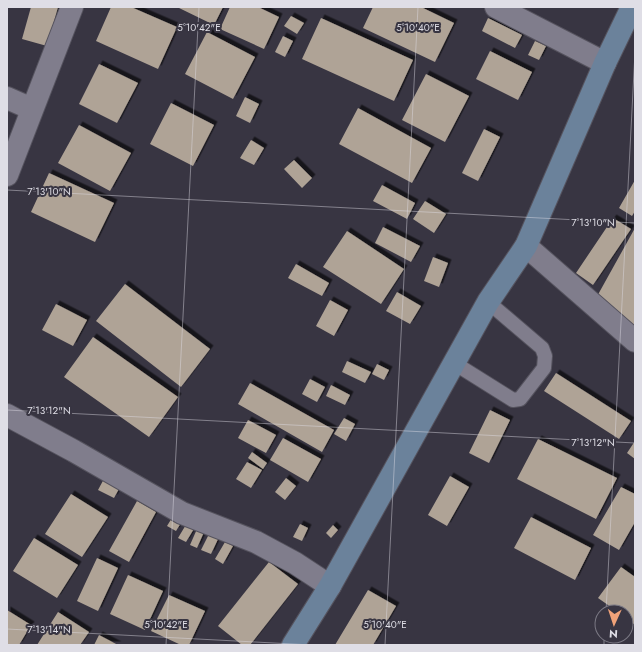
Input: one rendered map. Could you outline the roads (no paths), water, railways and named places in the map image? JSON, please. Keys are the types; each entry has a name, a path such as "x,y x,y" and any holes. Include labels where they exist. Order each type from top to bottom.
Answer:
{"main road":[{"path":"293,645 330,586 488,302 526,246 604,63 632,7"}],"street":[{"path":"7,175 72,7"},
{"path":"496,7 604,63"},
{"path":"7,98 32,109"},
{"path":"526,246 635,342"},
{"path":"7,415 74,451 182,513 256,542 295,563 330,586"}],"lane":[{"path":"454,363 513,400 520,399 544,368 545,356 542,348 488,302"}]}
